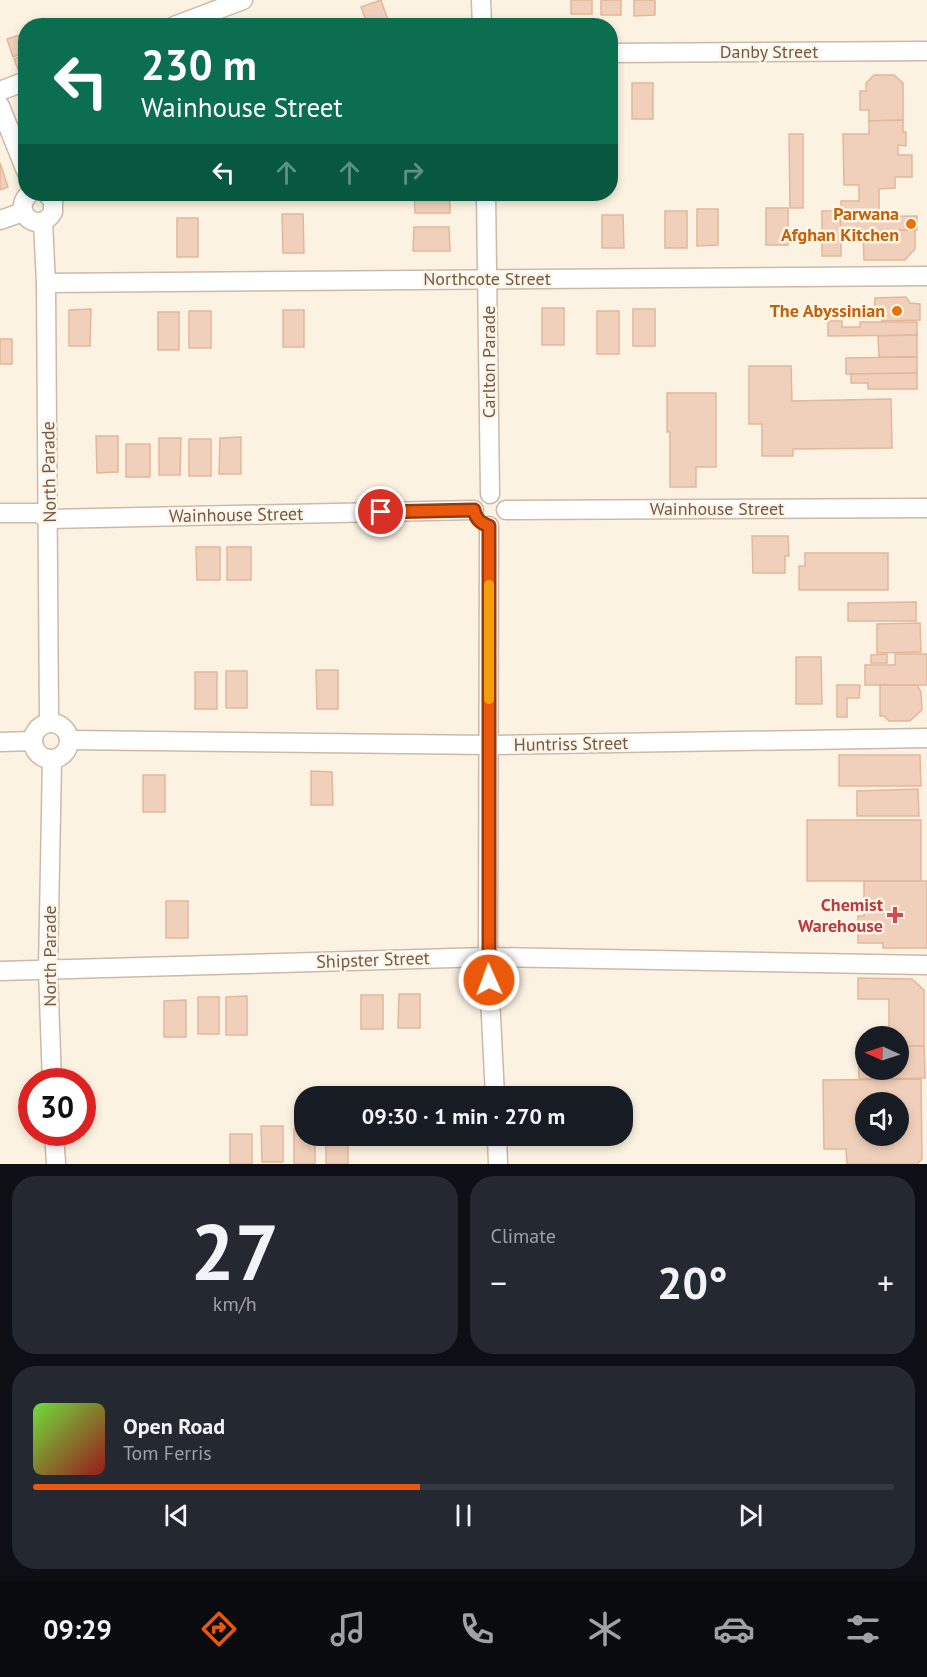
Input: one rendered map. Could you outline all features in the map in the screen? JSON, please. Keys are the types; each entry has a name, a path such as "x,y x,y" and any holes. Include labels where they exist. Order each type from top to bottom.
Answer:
{"street":[{"path":"195,18 243,0"},
{"path":"482,0 482,18"},
{"name":"Danby Street","path":"618,53 927,51"},
{"path":"0,91 18,84"},
{"path":"0,106 18,151"},
{"path":"24,201 23,212 33,221 42,222 53,212 55,201"},
{"name":"Carlton Parade","path":"486,201 490,494"},
{"path":"0,220 23,212"},
{"name":"North Parade","path":"42,222 46,283 49,722"},
{"name":"Northcote Street","path":"46,283 927,276"},
{"path":"490,494 498,496 504,502 506,510 504,519 497,525 489,526 481,524 474,510 482,496 490,494"},
{"name":"Wainhouse Street","path":"506,510 927,508"},
{"name":"Wainhouse Street","path":"0,513 38,513 49,519 474,510"},
{"path":"489,526 488,957 494,1086"},
{"path":"49,722 58,723 67,731 70,740 67,750 60,757 51,759 44,758 36,752 33,741 34,734 41,726 49,722"},
{"name":"Huntriss Street","path":"70,740 490,745 927,738"},
{"path":"0,742 33,741"},
{"name":"North Parade","path":"51,759 48,971 51,1068"},
{"name":"Shipster Street","path":"0,971 488,957 927,965"},
{"path":"55,1146 56,1164"},
{"path":"497,1146 498,1164"}],"building":[{"path":"381,0 387,18 365,18 361,7"},
{"path":"571,0 592,0 592,14 571,14"},
{"path":"601,0 621,0 621,15 601,15"},
{"path":"634,0 655,0 655,15 634,16"},
{"path":"18,36 18,55 13,57 7,39"},
{"path":"18,58 18,69 14,59"},
{"path":"874,75 894,75 903,83 903,120 869,121 869,110 860,110 860,91 866,91 866,83"},
{"path":"632,83 653,83 653,119 632,119"},
{"path":"903,120 906,146 898,145 898,155 912,155 912,177 895,177 895,188 879,189 879,215 841,216 841,201 859,201 859,185 844,185 843,134 869,134 869,121"},
{"path":"789,134 803,134 803,208 790,208"},
{"path":"0,163 8,187 0,190"},
{"path":"414,201 450,201 450,213 415,213"},
{"path":"766,208 788,208 788,245 766,245"},
{"path":"697,209 718,209 718,245 697,246"},
{"path":"665,211 687,211 687,248 665,248"},
{"path":"822,211 841,211 841,256 822,256"},
{"path":"282,214 303,214 304,253 283,253"},
{"path":"602,215 623,215 624,248 602,248"},
{"path":"917,216 917,230 841,231 840,217"},
{"path":"177,218 198,218 198,257 177,257"},
{"path":"414,227 449,227 450,251 413,251"},
{"path":"915,230 915,249 905,260 864,260 863,231"},
{"name":"The Abyssinian","path":"906,297 910,303 920,304 920,320 882,321 881,318 874,317 875,298"},
{"path":"542,308 564,308 564,345 542,345"},
{"path":"91,309 90,346 69,346 69,310"},
{"path":"633,309 655,309 655,346 633,346"},
{"path":"283,310 304,310 304,347 283,347"},
{"path":"189,311 211,311 211,348 189,348"},
{"path":"597,311 619,311 619,354 597,354"},
{"path":"158,312 179,312 179,350 158,350"},
{"path":"828,321 842,321 842,327 860,327 860,322 917,322 917,335 828,336"},
{"path":"917,335 917,357 879,357 878,336"},
{"path":"0,339 12,339 12,364 0,364"},
{"path":"917,357 917,373 846,374 846,358"},
{"path":"749,366 791,366 792,401 891,399 892,448 793,449 793,456 762,456 762,424 749,424"},
{"path":"917,373 917,389 868,389 868,383 851,383 851,374"},
{"path":"667,393 716,393 716,467 696,467 696,487 670,487"},
{"path":"96,436 118,436 118,472 97,473"},
{"path":"241,437 241,474 219,474 220,438"},
{"path":"159,438 181,438 180,475 159,475"},
{"path":"189,439 211,439 211,476 189,476"},
{"path":"126,444 150,444 150,477 126,477"},
{"path":"752,536 788,536 789,556 785,556 785,573 753,573"},
{"path":"196,547 220,547 220,580 197,580"},
{"path":"227,547 251,547 251,580 227,580"},
{"path":"805,553 888,553 888,590 799,590 799,566 805,566"},
{"path":"916,602 916,621 848,621 848,603"},
{"path":"920,623 921,652 877,653 877,624"},
{"path":"887,654 887,663 871,663 871,655"},
{"path":"895,654 927,654 927,685 865,685 865,665 895,665"},
{"path":"796,657 821,657 822,704 796,704"},
{"path":"316,670 338,670 338,709 317,709"},
{"path":"226,671 247,671 247,708 226,708"},
{"path":"195,672 217,672 217,709 195,709"},
{"path":"837,685 860,685 859,698 847,698 847,717 837,717"},
{"path":"880,685 917,685 921,692 922,710 910,721 889,721 884,716 880,716"},
{"path":"839,755 920,755 921,786 839,786"},
{"path":"311,771 332,772 333,805 311,805"},
{"path":"143,775 165,775 165,812 143,812"},
{"path":"918,789 919,816 857,816 857,791"},
{"path":"807,820 921,820 921,881 807,881"},
{"path":"864,881 927,881 927,948 883,948 883,943 858,943 858,916 864,916"},
{"path":"166,901 188,901 188,938 166,938"},
{"path":"858,978 912,979 924,990 924,1046 909,1046 909,1026 889,1026 889,999 858,999"},
{"path":"399,994 420,994 420,1028 398,1028"},
{"path":"361,995 383,995 383,1029 361,1029"},
{"path":"247,996 247,1035 226,1035 226,997"},
{"path":"198,997 219,997 219,1034 198,1034"},
{"path":"186,1000 186,1037 164,1037 164,1001"},
{"path":"909,1046 924,1046 925,1078 909,1078"},
{"path":"921,1079 922,1159 917,1164 847,1164 846,1149 824,1149 823,1080"},
{"path":"261,1126 283,1126 283,1162 262,1162"},
{"path":"230,1134 252,1134 252,1164 230,1164"},
{"path":"294,1146 315,1146 315,1164 294,1164"},
{"path":"326,1146 348,1146 348,1164 326,1164"}],"slow traffic":[{"path":"489,585 489,699"}],"place":[{"name":"Parwana Afghan Kitchen","path":"911,224"},
{"name":"The Abyssinian","path":"897,311"},
{"name":"Chemist Warehouse","path":"895,915"}],"route":[{"path":"381,512 474,510 481,524 489,526 489,980"}]}
